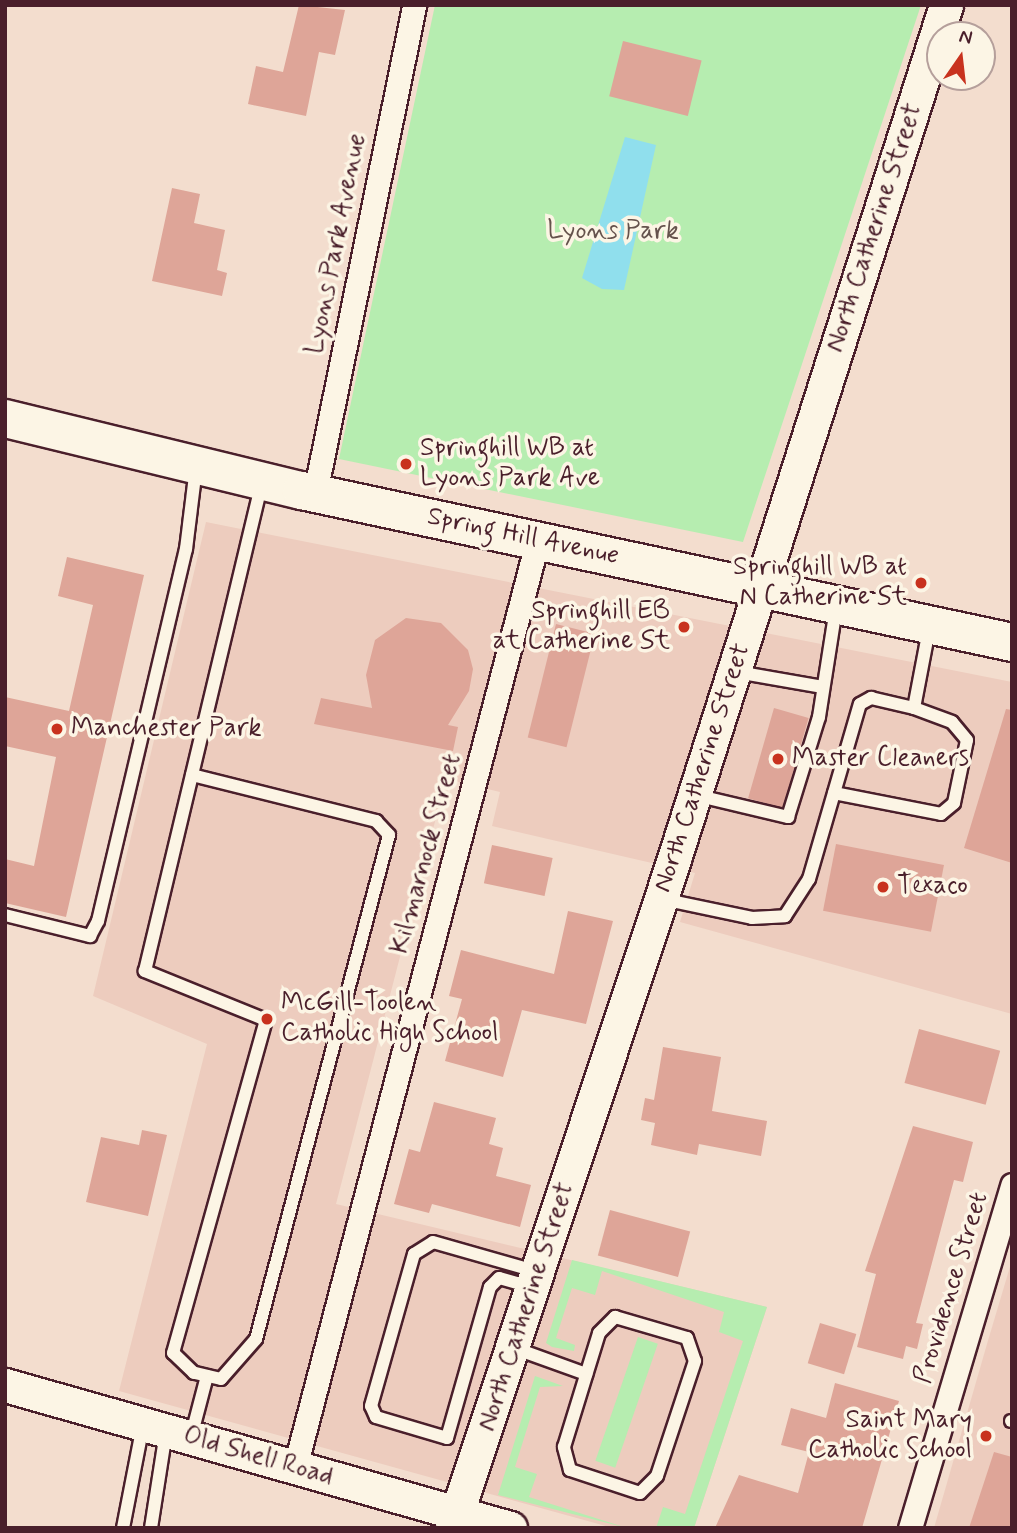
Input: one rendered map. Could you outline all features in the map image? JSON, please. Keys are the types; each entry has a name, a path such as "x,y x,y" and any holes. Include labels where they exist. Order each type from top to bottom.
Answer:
{"main road":[{"name":"Spring Hill Avenue","path":"15,426 315,494 538,539 1012,642"}],"street":[{"name":"Lyons Park Avenue","path":"315,494 414,5"},
{"name":"North Catherine Street","path":"454,1520 475,1464 695,795 946,5"},
{"name":"Kilmarnock Street","path":"295,1467 538,539"},
{"name":"Providence Street","path":"910,1528 1012,1185"},
{"name":"Old Shell Road","path":"5,1385 295,1467 454,1520 510,1528"}],"lane":[{"path":"5,915 90,936 98,922 186,549 196,466"},
{"path":"192,775 376,821 389,835 256,1339 221,1380 208,1376 173,1353 265,1020 145,971 262,482"},
{"path":"695,795 788,817 823,687 837,605"},
{"path":"914,708 929,625"},
{"path":"733,671 823,687"},
{"path":"661,899 752,918 785,916 802,899 860,704 871,698 914,708 953,722 967,740 954,803 941,814 834,793"},
{"path":"475,1464 463,1443 376,1417 371,1406 414,1254 433,1242 536,1280"},
{"path":"447,1438 490,1287 499,1278 536,1280"},
{"path":"615,1317 687,1338 695,1361 657,1476 640,1493 570,1470 564,1447 586,1374 599,1333 615,1317"},
{"path":"513,1348 586,1374"},
{"path":"123,1528 167,1431 208,1376"},
{"path":"151,1528 167,1431"}],"shaded area":[{"path":"206,522 1012,682 1012,1014 680,922 695,873 492,826 500,792 446,779 336,1204 767,1307 694,1528 613,1528 119,1391 207,1044 93,996"},
{"name":"Saint Mary Catholic School","path":"1012,1260 1012,1528 934,1528 987,1344"}],"green space":[{"name":"Lyons Park","path":"435,5 921,5 743,542 339,459"},
{"path":"572,1260 767,1307 694,1528 656,1528 663,1507 685,1514 743,1341 719,1332 724,1312 602,1271 595,1295 572,1288 556,1338 575,1345 574,1351 552,1347 546,1343"},
{"path":"638,1337 658,1344 615,1468 595,1461"},
{"path":"535,1376 563,1386 540,1387 515,1467 537,1474 529,1497 627,1528 498,1495"}],"water":[{"path":"625,137 656,145 624,290 602,289 582,278"}],"building":[{"path":"299,5 345,10 335,55 319,52 306,116 248,104 256,66 283,72"},
{"path":"623,41 702,61 688,116 609,96"},
{"path":"172,188 200,194 194,223 225,230 217,270 227,273 222,296 152,281"},
{"name":"Manchester Park","path":"67,557 144,575 66,917 5,903 5,859 34,866 56,757 5,746 5,697 69,711 93,605 58,596"},
{"path":"406,618 441,623 468,650 473,669 469,691 448,725 458,727 453,751 314,724 321,698 372,708 366,675 375,640"},
{"path":"556,624 595,634 567,747 528,738"},
{"name":"Master Cleaners","path":"774,708 809,718 783,808 748,798"},
{"path":"1006,709 1012,710 1012,863 964,848"},
{"path":"836,844 944,865 931,932 823,911"},
{"path":"492,845 553,858 545,896 484,883"},
{"path":"568,911 613,921 586,1024 522,1010 503,1077 445,1061 462,999 449,996 461,950 554,974"},
{"path":"919,1029 1000,1051 986,1105 905,1083"},
{"path":"663,1047 721,1057 712,1111 767,1121 761,1156 699,1144 697,1155 651,1145 655,1123 641,1120 645,1098 654,1100"},
{"path":"434,1102 496,1118 489,1144 503,1148 496,1176 531,1185 520,1227 432,1204 429,1213 394,1204 409,1149 420,1152"},
{"path":"913,1126 973,1142 963,1182 954,1180 916,1323 923,1324 917,1349 906,1346 903,1359 857,1347 876,1274 865,1271"},
{"path":"142,1130 167,1135 148,1216 86,1202 101,1137 139,1145"},
{"path":"610,1210 690,1231 678,1277 598,1255"},
{"path":"820,1323 856,1334 844,1374 808,1363"},
{"path":"835,1383 899,1401 862,1528 715,1528 739,1475 798,1493 809,1452 781,1445 791,1408 826,1418"},
{"path":"994,1452 1012,1457 1012,1528 969,1528"}],"place":[{"name":"Springhill WB at Lyons Park Ave","path":"406,464"},
{"name":"Springhill WB at N Catherine St","path":"921,583"},
{"name":"Springhill EB at Catherine St","path":"684,627"},
{"name":"Manchester Park","path":"57,729"},
{"name":"Master Cleaners","path":"778,759"},
{"name":"Texaco","path":"883,887"},
{"name":"McGill-Toolen Catholic High School","path":"267,1019"},
{"name":"Saint Mary Catholic School","path":"986,1436"}]}
